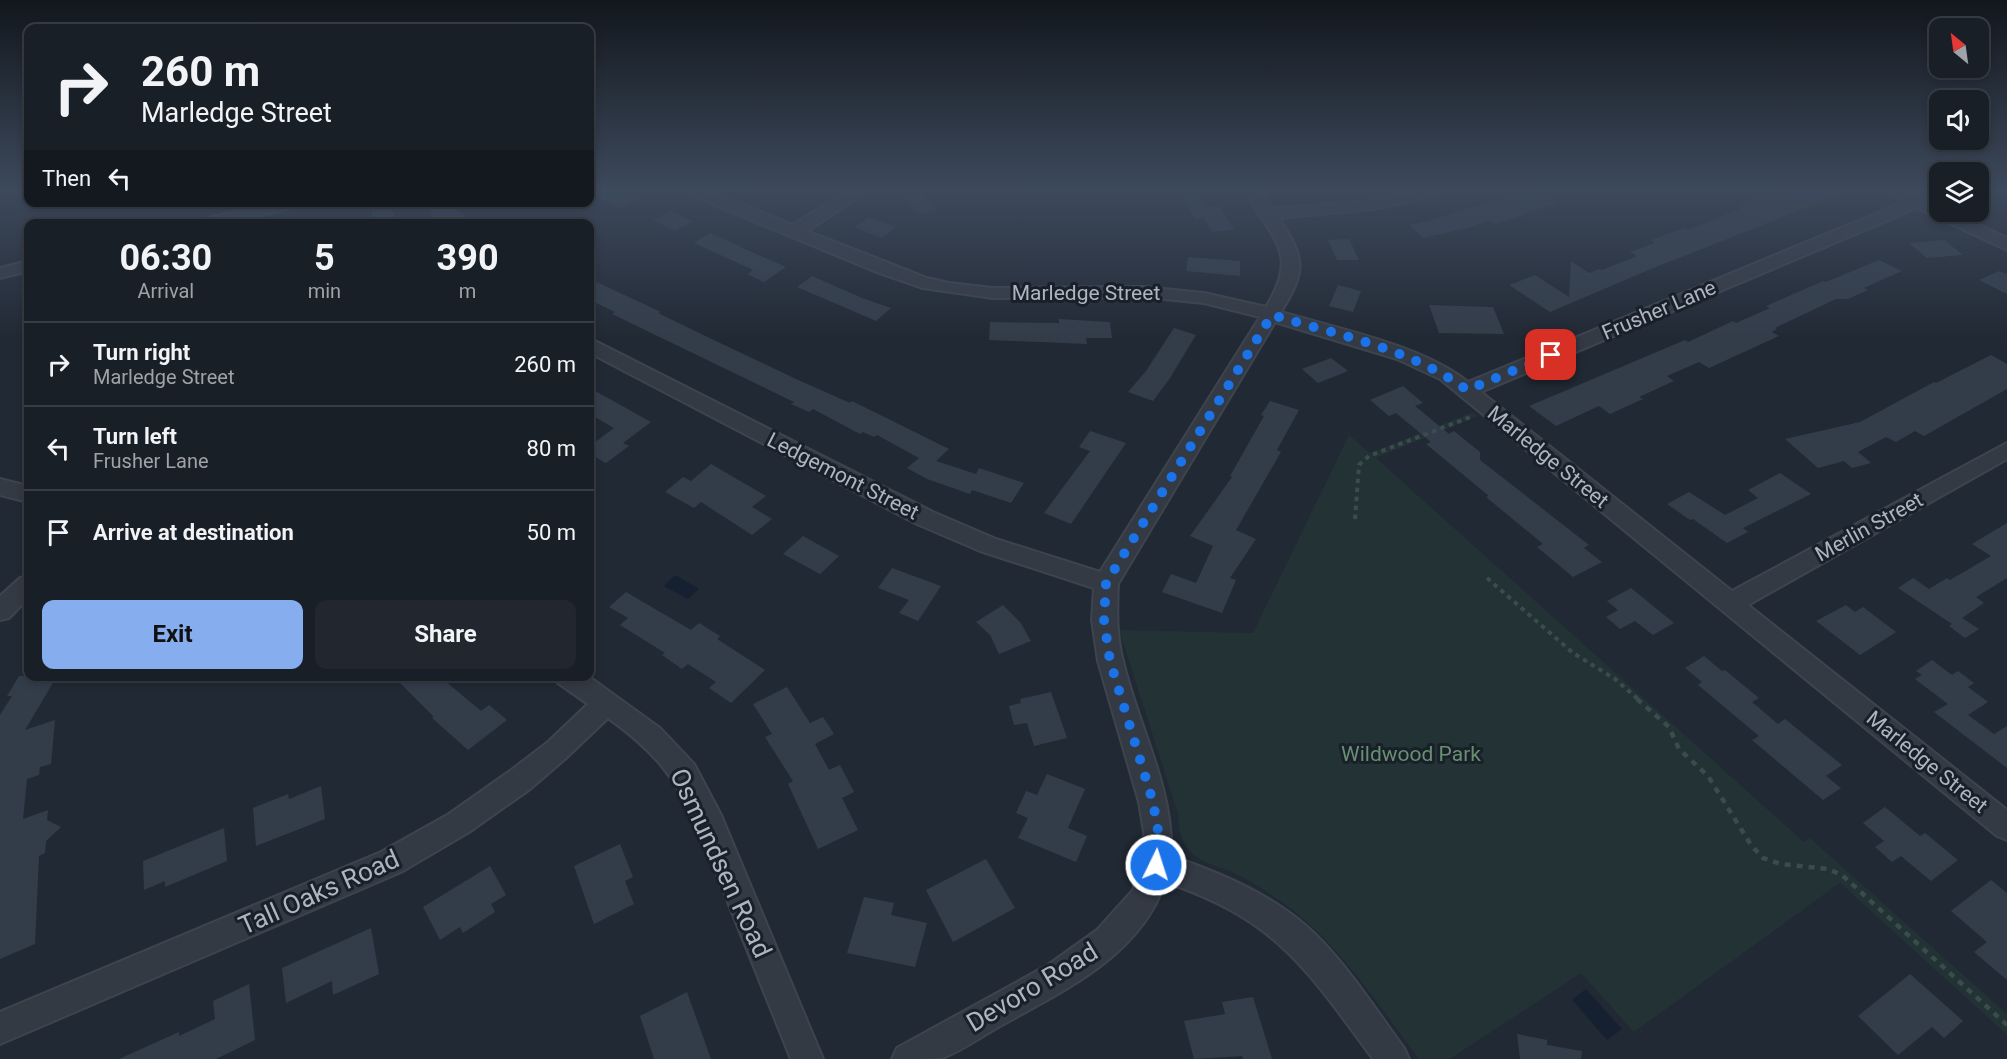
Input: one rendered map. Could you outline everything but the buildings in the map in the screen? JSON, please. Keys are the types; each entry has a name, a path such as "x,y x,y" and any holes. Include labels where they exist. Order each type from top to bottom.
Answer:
{"street":[{"name":"Marledge Street","path":"818,240 923,283 949,288 1011,293 1144,292 1184,295 1243,306 1404,355 1447,375 2007,827"},
{"path":"1106,583 1284,294 1292,269 1289,248 1285,240"},
{"name":"Frusher Lane","path":"1467,390 1824,240"},
{"path":"0,273 24,267"},
{"name":"Ledgemont Street","path":"594,348 925,518 988,545 1106,583"},
{"name":"Merlin Street","path":"1731,603 2007,450"},
{"path":"0,487 24,493"},
{"name":"Devoro Road","path":"908,1059 1059,976 1108,941 1132,916 1145,898 1156,865 1158,831 1153,802 1110,661 1104,620 1106,583"},
{"path":"0,611 24,588"},
{"name":"Osmundsen Road","path":"574,681 658,743 675,760 690,781 807,1059"},
{"name":"Tall Oaks Road","path":"0,1028 391,862 459,823 520,780 557,750 606,704"},
{"path":"1156,865 1194,878 1236,897 1303,944 1327,970 1393,1059"}],"path":[{"path":"1355,519 1359,465 1369,456 1490,409"},
{"path":"1487,578 1573,653 1615,680 1669,727 1679,749 1708,776 1751,845 1763,858 1781,864 1828,869 1842,875 2007,1025"}],"green space":[{"name":"Wildwood Park","path":"1473,412 1478,416 1376,458 1804,842 1810,838 2007,1014 2007,1035 1840,883 1634,1032 1581,973 1450,1059 1419,1059 1354,972 1318,932 1266,891 1232,872 1203,860 1188,849 1179,828 1178,814 1119,630 1253,633 1349,435 1370,453"}],"water":[{"path":"675,575 699,589 688,599 664,586"},
{"path":"1586,989 1622,1029 1607,1040 1572,1000"}],"route":[{"path":"1156,865 1158,831 1153,802 1110,661 1104,620 1106,583 1272,315 1404,355 1447,375 1467,390 1551,355"}]}
